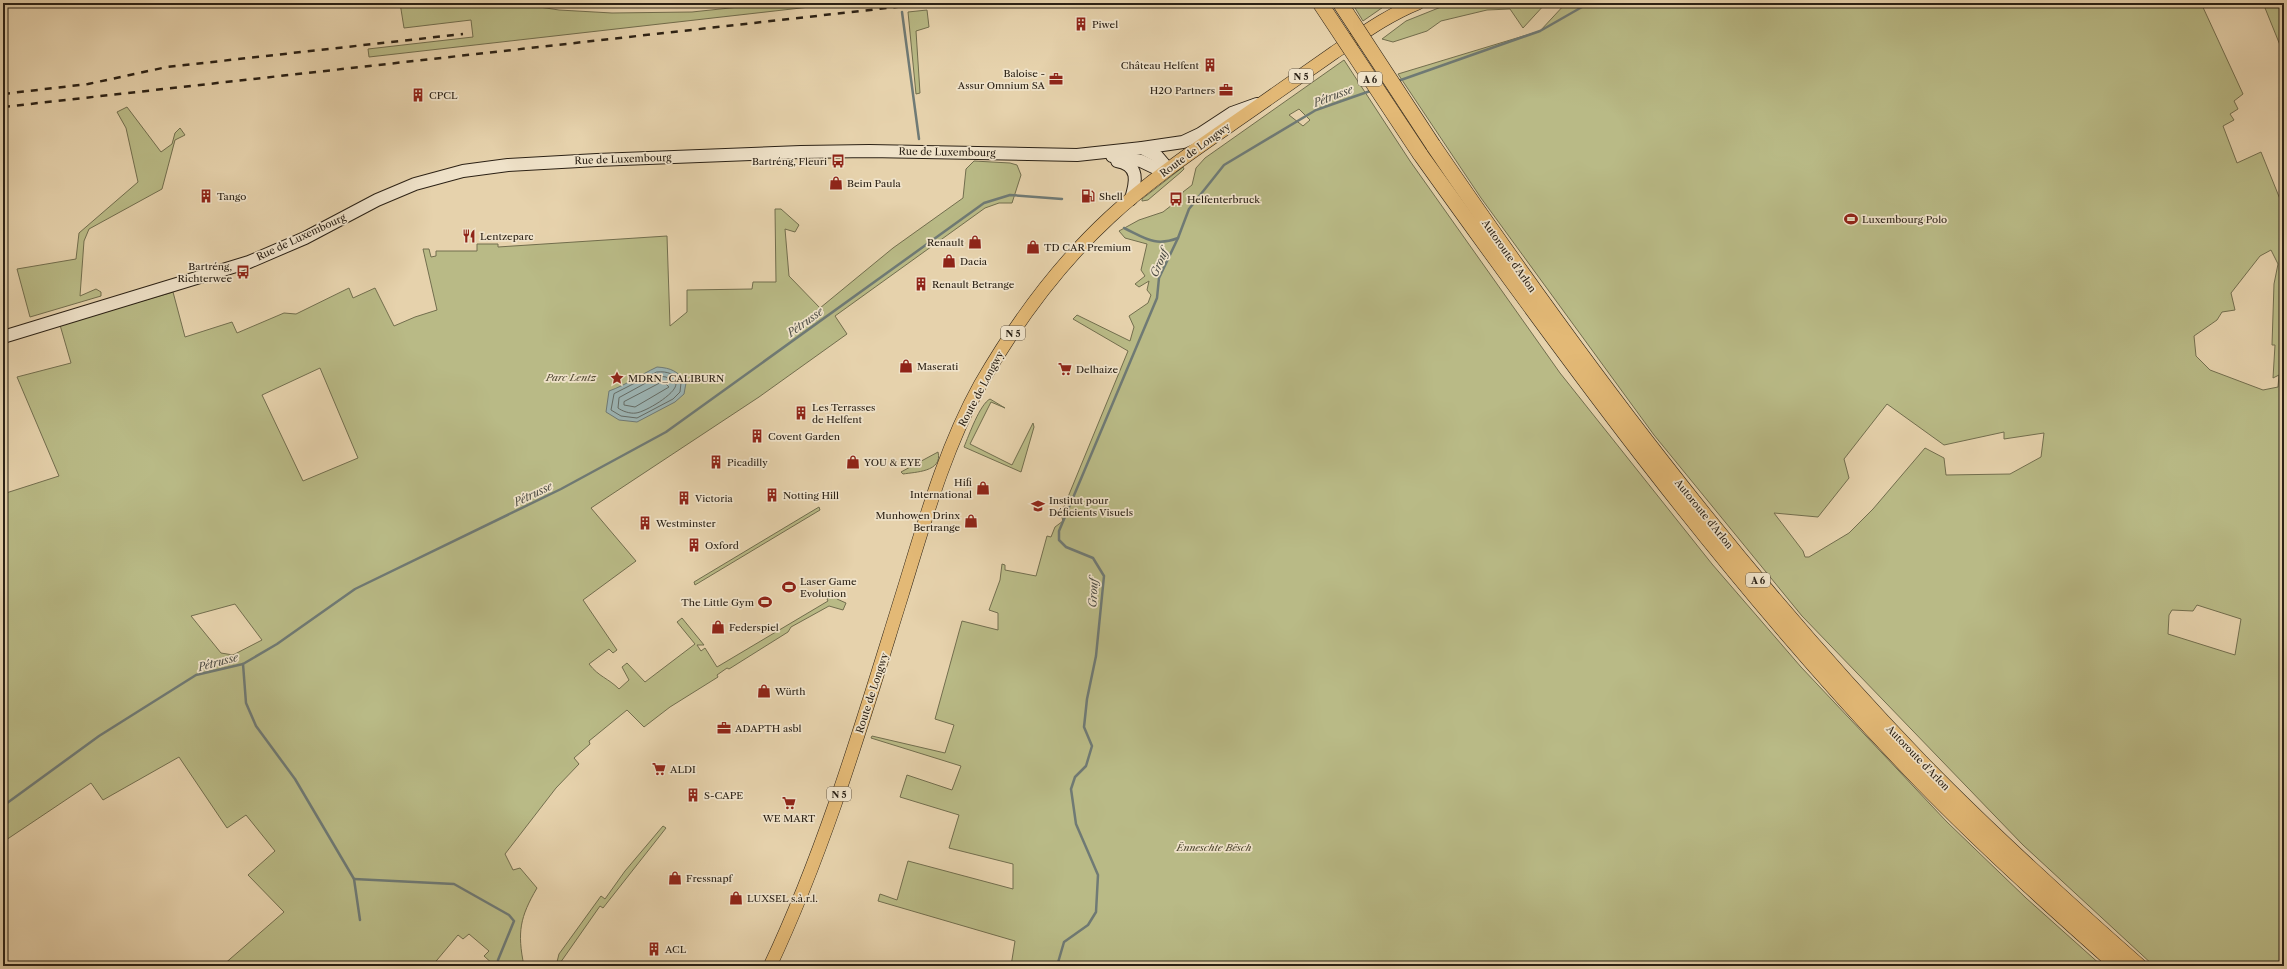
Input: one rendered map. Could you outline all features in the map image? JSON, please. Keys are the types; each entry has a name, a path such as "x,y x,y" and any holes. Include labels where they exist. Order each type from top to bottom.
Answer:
{"highway":[{"name":"Autoroute d'Arlon","path":"1320,3 1420,154 1570,363 1692,521 1786,634 1909,770 2031,888 2118,966"},
{"name":"Autoroute d'Arlon","path":"1340,3 1433,146 1533,289 1664,464 1793,621 1846,682 1964,805 2040,879 2139,966"}],"main road":[{"path":"1378,22 1400,3"},
{"name":"Route de Longwy","path":"770,966 802,894 835,807 933,498 965,414 1000,352 1042,292 1092,235 1131,199 1166,170 1378,22 1418,3"},
{"name":"Rue de Luxembourg","path":"3,337 249,262 305,238 377,200 415,184 463,171 516,164 801,152 869,151 1077,155 1183,142 1200,134 1232,113 1264,102"},
{"path":"1142,148 1157,156 1166,170"},
{"path":"1077,155 1121,156 1142,161 1166,170"},
{"path":"1077,155 1121,162 1130,166 1135,173 1136,182 1131,199"}],"green space":[{"path":"400,3 513,3 559,10 612,13 692,12 777,3 845,3 369,57 368,49 473,37 471,20 404,28"},
{"path":"1352,3 1389,3 1363,21"},
{"path":"1451,3 1546,3 1523,28 1510,9 1487,10 1441,21 1427,31 1393,42 1382,39 1406,21"},
{"path":"1566,3 2201,3 2243,94 2234,101 2238,109 2230,114 2234,120 2223,126 2237,163 2261,152 2284,209 2284,966 2154,966 2023,845 1802,616 1654,435 1481,198 1398,74 1540,31","holes":["2271,250 2278,264 2274,284 2272,345 2275,345 2273,378 2279,375 2278,387 2263,390 2210,370 2196,356 2194,336 2217,320 2222,312 2235,310 2231,293 2260,256","1887,404 1944,445 2004,432 2004,439 2044,433 2041,457 2010,474 1946,475 1944,458 1925,448 1873,509 1849,533 1809,557 1805,557 1803,551 1774,513 1818,517 1849,478 1844,459","2197,605 2241,619 2235,655 2168,634 2169,615 2172,610 2193,611"]},
{"path":"2263,3 2284,3 2284,52 2282,50"},
{"path":"927,10 929,27 916,31 920,93 916,94 908,12"},
{"name":"Ënneschte Bësch","path":"1344,60 1410,161 1560,373 1712,564 1801,667 1947,822 2026,898 2102,966 1011,966 1015,941 878,901 880,894 897,900 908,861 1013,889 1013,864 949,848 959,815 900,797 907,775 952,790 961,766 871,738 872,736 945,753 954,725 935,719 962,621 998,630 998,613 989,610 1000,580 1002,564 1005,565 1005,570 1036,576 1047,536 1051,537 1055,527 1063,521 1061,514 1128,351 1073,319 1077,315 1130,341 1134,327 1129,316 1148,303 1151,295 1147,290 1149,281 1139,287 1135,284 1145,276 1141,270 1147,244 1125,238 1119,231 1139,220 1163,212 1181,198 1183,192 1192,185 1196,168 1205,158","holes":["1299,109 1310,120 1303,126 1289,115"]},
{"path":"127,107 161,152 172,144 175,133 180,128 185,135 175,140 162,189 89,229 84,241 80,296 96,289 101,292 101,296 30,317 17,269 76,259 79,233 138,182 126,128 117,112"},
{"name":"Parc Lentz","path":"974,161 1010,163 1017,165 1021,175 1012,203 999,203 985,208 835,316 847,334 759,397 591,508 636,561 583,600 617,650 613,653 609,649 589,664 596,672 619,689 629,680 622,667 627,663 645,682 695,644 677,622 682,618 704,645 697,645 701,651 705,648 717,667 828,601 827,599 834,594 837,599 846,603 843,610 829,606 791,627 788,632 729,669 727,668 717,675 718,677 670,707 644,727 627,710 589,741 590,744 574,758 579,764 556,788 505,854 513,870 520,868 537,888 531,898 522,925 521,944 524,966 495,966 484,956 489,951 469,934 463,939 458,935 432,966 222,966 284,912 248,875 275,851 246,815 227,828 179,757 103,800 91,783 3,842 3,494 59,476 17,377 71,363 60,325 173,292 185,337 232,322 237,333 284,313 296,314 349,288 353,298 375,288 394,326 437,310 423,249 429,249 431,257 436,256 436,251 477,251 477,244 498,244 498,247 667,236 670,326 687,312 687,290 752,289 753,282 776,282 775,209 781,209 799,225 795,232 785,229 789,276 820,308 893,248 963,198 966,169","holes":["320,368 358,458 303,481 262,395","235,604 262,640 233,655 221,653 191,616"]},
{"path":"1183,167 1184,169 1181,172 1148,200 1142,201 1142,199"},
{"path":"990,399 1005,408 991,402 970,444 1012,465 1033,423 1034,427 1021,472 964,447 982,407"},
{"path":"938,452 936,464 927,470 903,474 901,472"},
{"path":"819,507 820,510 695,585 694,582"},
{"path":"663,826 666,828 603,908 600,906 558,966 556,966 559,954 601,896 605,899 625,871"}],"water":[{"path":"657,367 670,369 680,376 686,383 684,394 675,402 637,422 619,420 606,412 609,391"}],"waterway":[{"name":"Pétrusse","path":"1398,81 1540,31 1589,3"},
{"path":"902,12 919,139"},
{"name":"Grouf","path":"1057,966 1064,942 1088,925 1096,912 1098,875 1076,824 1071,789 1075,777 1086,766 1092,746 1084,727 1087,699 1096,656 1104,576 1093,558 1066,547 1059,540 1059,531 1157,298 1159,278 1178,238 1189,209 1224,165 1316,110 1373,90"},
{"name":"Pétrusse","path":"3,806 99,736 196,675 243,664 277,644 355,589 561,489 666,432 984,203 1010,195 1062,199"},
{"name":"Pétrusse","path":"1124,228 1150,240 1163,242 1178,238"},
{"path":"243,664 246,703 256,726 295,779 354,879 360,920"},
{"path":"354,879 454,884 509,915 514,921 498,960"}],"railway":[{"path":"3,107 932,3"},
{"path":"3,94 88,84 167,67 463,34"}],"place":[{"name":"Piwel","path":"1081,24"},
{"name":"Château Helfent","path":"1210,65"},
{"name":"Baloise - Assur Omnium SA","path":"1056,79"},
{"name":"H2O Partners","path":"1226,90"},
{"name":"CPCL","path":"418,95"},
{"name":"Bartréng, Fleuri","path":"838,161"},
{"name":"Beim Paula","path":"836,183"},
{"name":"Tango","path":"206,196"},
{"name":"Shell","path":"1088,196"},
{"name":"Helfenterbruck","path":"1176,199"},
{"name":"Luxembourg Polo","path":"1851,219"},
{"name":"Lentzeparc","path":"469,236"},
{"name":"Renault","path":"975,242"},
{"name":"TD CAR Premium","path":"1033,247"},
{"name":"Dacia","path":"949,261"},
{"name":"Bartréng, Richterwee","path":"243,272"},
{"name":"Renault Betrange","path":"921,284"},
{"name":"Maserati","path":"906,366"},
{"name":"Delhaize","path":"1065,369"},
{"name":"MDRN_CALIBURN","path":"617,378"},
{"name":"Les Terrasses de Helfent","path":"801,413"},
{"name":"Covent Garden","path":"757,436"},
{"name":"Picadilly","path":"716,462"},
{"name":"YOU & EYE","path":"853,462"},
{"name":"Hifi International","path":"983,488"},
{"name":"Notting Hill","path":"772,495"},
{"name":"Victoria","path":"684,498"},
{"name":"Institut pour Déficients Visuels","path":"1038,506"},
{"name":"Munhowen Drinx Bertrange","path":"971,521"},
{"name":"Westminster","path":"645,523"},
{"name":"Oxford","path":"694,545"},
{"name":"Laser Game Evolution","path":"789,587"},
{"name":"The Little Gym","path":"765,602"},
{"name":"Federspiel","path":"718,627"},
{"name":"Würth","path":"764,691"},
{"name":"ADAPTH asbl","path":"724,728"},
{"name":"ALDI","path":"659,769"},
{"name":"S-CAPE","path":"693,795"},
{"name":"WE MART","path":"789,803"},
{"name":"Fressnapf","path":"675,878"},
{"name":"LUXSEL s.à.r.l.","path":"736,898"},
{"name":"ACL","path":"654,949"}]}
